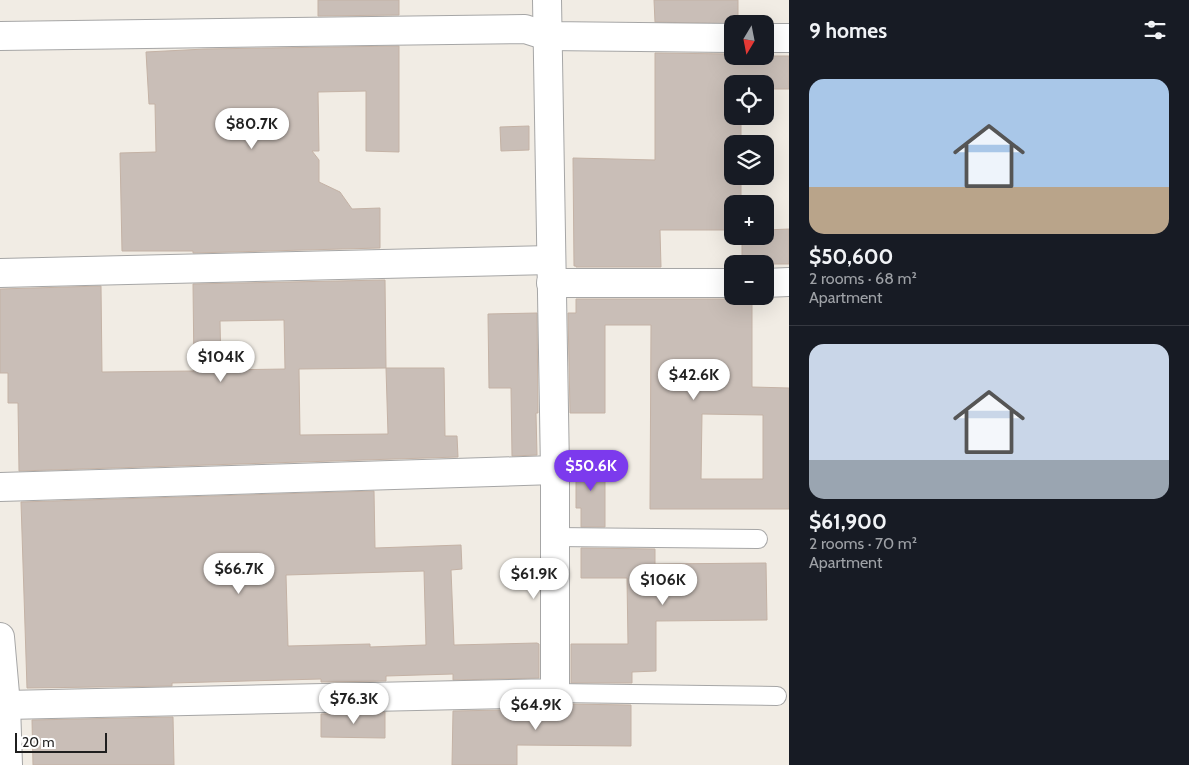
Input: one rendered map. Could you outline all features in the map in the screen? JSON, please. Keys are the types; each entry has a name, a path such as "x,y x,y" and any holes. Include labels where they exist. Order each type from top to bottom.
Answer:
{"street":[{"path":"6,706 555,693 555,470 547,0"},
{"path":"0,36 525,29 547,36 724,38"},
{"path":"774,38 789,38"},
{"path":"0,273 551,272 724,283"},
{"path":"774,282 789,282"},
{"path":"0,487 555,470"},
{"path":"0,637 6,706 5,760"}],"lane":[{"path":"555,537 758,539"},
{"path":"555,693 777,696"}],"building":[{"path":"318,0 399,0 399,15 318,16"},
{"path":"654,0 738,0 738,15 724,15 724,24 655,22"},
{"path":"399,46 399,152 366,151 366,91 318,92 319,151 312,151 319,160 319,182 340,192 352,209 380,208 380,248 193,253 193,251 122,251 120,153 156,152 155,104 149,104 146,52 205,49"},
{"path":"655,53 724,54 724,65 774,65 774,56 789,56 789,89 774,89 774,75 724,75 724,125 741,125 741,135 724,135 724,185 741,185 741,195 724,195 724,230 660,230 661,267 574,266 573,158 655,160"},
{"path":"529,126 529,150 501,151 500,127"},
{"path":"789,229 789,264 774,264 774,255 742,255 742,245 774,245 774,230"},
{"path":"385,280 386,368 444,368 445,436 457,436 458,457 19,471 18,403 8,403 8,373 0,373 0,289 101,286 102,372 194,371 193,284","holes":["284,320 285,369 221,370 220,321","386,368 388,434 300,435 299,369"]},
{"path":"576,299 724,299 724,305 752,305 752,387 789,388 789,509 650,509 651,325 605,325 605,413 570,413 568,313 576,313","holes":["702,414 763,415 763,479 701,479"]},
{"path":"537,313 537,455 512,456 511,388 489,388 488,314"},
{"path":"576,460 605,460 605,527 581,527 581,508 576,508"},
{"path":"374,491 375,548 461,545 462,569 451,570 454,645 537,643 539,644 539,678 453,680 453,674 386,676 386,681 321,682 321,679 172,683 172,686 27,688 21,502","holes":["424,571 426,645 370,647 370,644 288,646 286,575"]},
{"path":"581,548 655,549 655,564 766,563 767,620 656,621 656,671 632,672 632,683 571,683 571,644 628,644 627,578 581,578"},
{"path":"566,704 631,705 631,746 517,745 517,765 452,765 453,711 555,709"},
{"path":"385,712 385,738 321,737 321,714"},
{"path":"173,717 174,765 33,765 32,720"}]}
